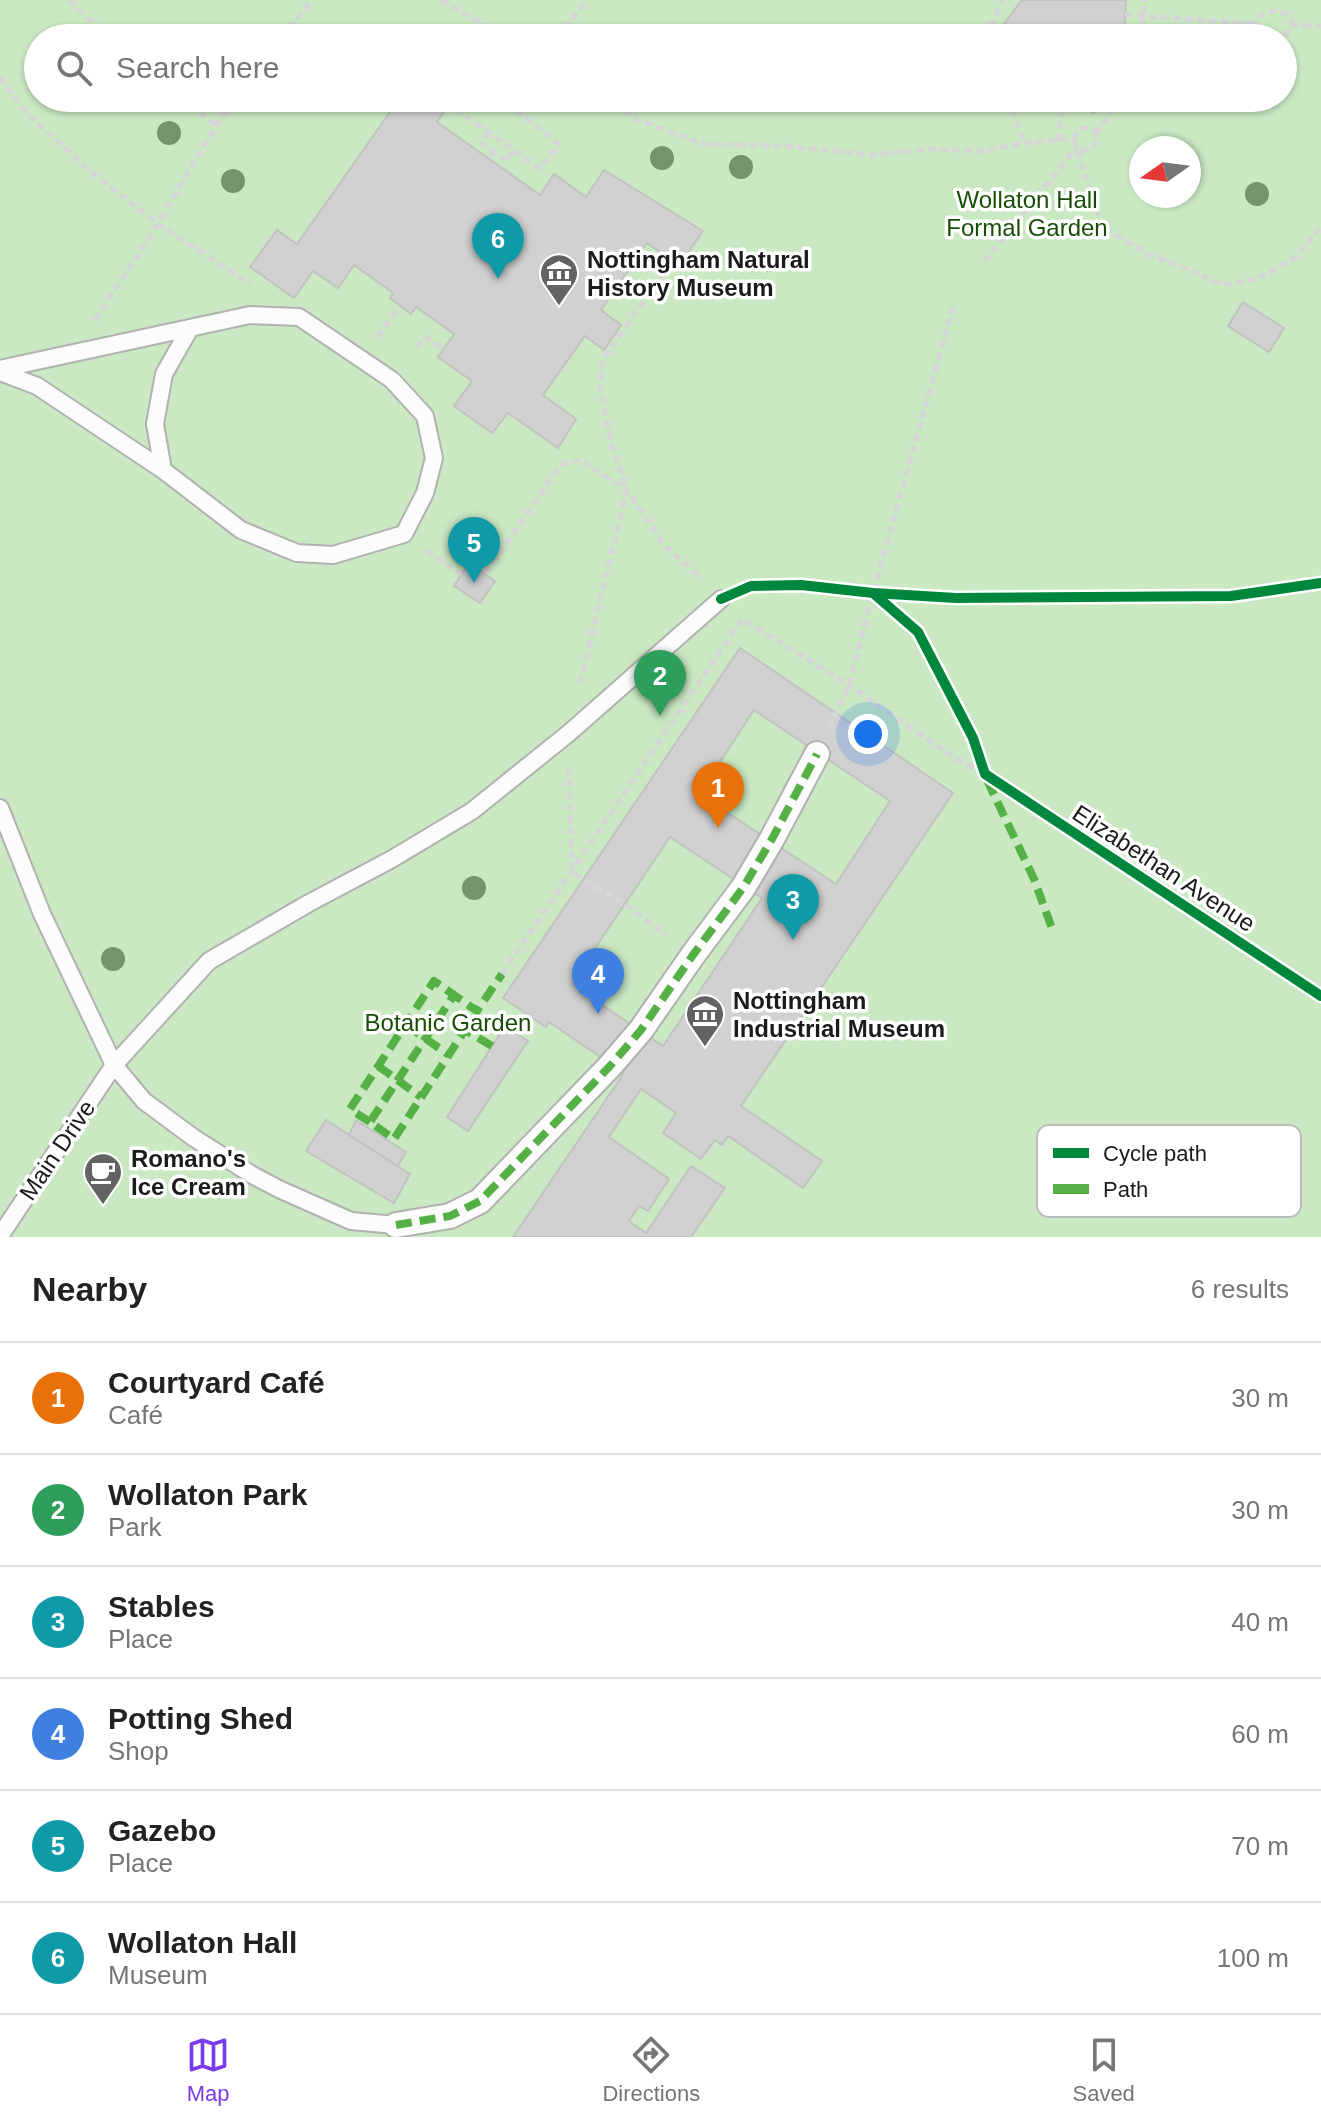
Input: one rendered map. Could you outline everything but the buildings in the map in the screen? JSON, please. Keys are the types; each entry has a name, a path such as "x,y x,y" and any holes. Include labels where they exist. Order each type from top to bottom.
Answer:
{"street":[{"path":"396,1225 450,1216 480,1201 610,1066 641,1030 743,888 817,754"}],"lane":[{"path":"250,315 299,317 392,380 425,416 434,458 425,493 404,534 333,555 297,553 241,530 163,470 37,386 0,371 250,315"},
{"path":"163,470 155,424 164,374 189,330"},
{"name":"Main Drive","path":"0,1236 114,1065 209,961 472,811 569,733 721,599"},
{"path":"0,808 42,914 114,1065 144,1101 194,1138 254,1176 351,1221 396,1225"},
{"path":"341,1216 354,1237"}],"path":[{"path":"69,0 94,24"},
{"path":"293,24 311,0"},
{"path":"441,0 482,24"},
{"path":"568,24 587,0"},
{"path":"992,24 1003,0"},
{"path":"1143,24 1145,0"},
{"path":"1125,15 1255,23 1262,7 1274,4 1285,8 1291,24"},
{"path":"1297,25 1321,26"},
{"path":"0,77 24,111"},
{"path":"25,112 95,175 158,224 299,317"},
{"path":"199,112 216,125"},
{"path":"73,355 226,112"},
{"path":"460,112 540,169 558,143 518,112"},
{"path":"626,112 638,120 705,144 786,146 871,155 932,149 981,151 1029,142 1074,139"},
{"path":"1013,112 1022,137 1029,142"},
{"path":"1058,141 1062,112"},
{"path":"1077,147 1083,151 1096,145 1096,134 1111,112"},
{"path":"1096,134 1082,128 1076,132 1074,139 1101,226 1148,254 1222,285 1257,279 1295,258 1321,227"},
{"path":"489,132 481,143 507,161 514,150"},
{"path":"984,262 1077,147"},
{"path":"489,158 494,151"},
{"path":"668,266 602,361 600,387 612,446 627,490 665,546 705,582"},
{"path":"374,341 400,306"},
{"path":"836,714 849,685 953,307"},
{"path":"417,348 425,337 443,349"},
{"path":"485,574 565,463 580,460 627,490"},
{"path":"578,695 627,490"},
{"path":"404,534 461,575"},
{"path":"858,591 885,598"},
{"path":"502,974 742,619 849,685 952,756 998,782"},
{"path":"569,733 572,872"},
{"path":"981,762 985,774"},
{"path":"572,872 626,905 693,955"}],"green space":[{"path":"0,0 1321,0 1321,1237 0,1237"}],"marked path":[{"path":"396,1225 450,1216 480,1201 610,1066 641,1030 743,888 817,754"},
{"path":"987,780 1034,879 1054,934"},
{"path":"492,1046 465,1030 394,1139 370,1122 454,995 477,1011 502,974"},
{"path":"370,1122 350,1109 434,981 454,995"},
{"path":"406,1025 449,1055"},
{"path":"378,1066 421,1097"}],"cycle path":[{"path":"721,599 751,586 801,585 956,598 1231,596 1321,583"},
{"name":"Elizabethan Avenue","path":"873,593 918,632 973,738 985,774 1321,996"}],"place":[{"name":"Wollaton Hall","path":"498,279"},
{"name":"Nottingham Natural History Museum","path":"559,307"},
{"name":"Gazebo","path":"474,583"},
{"name":"Wollaton Park","path":"660,716"},
{"name":"Courtyard Café","path":"718,828"},
{"name":"Stables","path":"793,940"},
{"name":"Potting Shed","path":"598,1014"},
{"name":"Nottingham Industrial Museum","path":"705,1048"},
{"name":"Romano's Ice Cream","path":"103,1206"}],"park label":[{"name":"Wollaton Hall Formal Garden","path":"1027,213"},
{"name":"Botanic Garden","path":"448,1022"}]}
